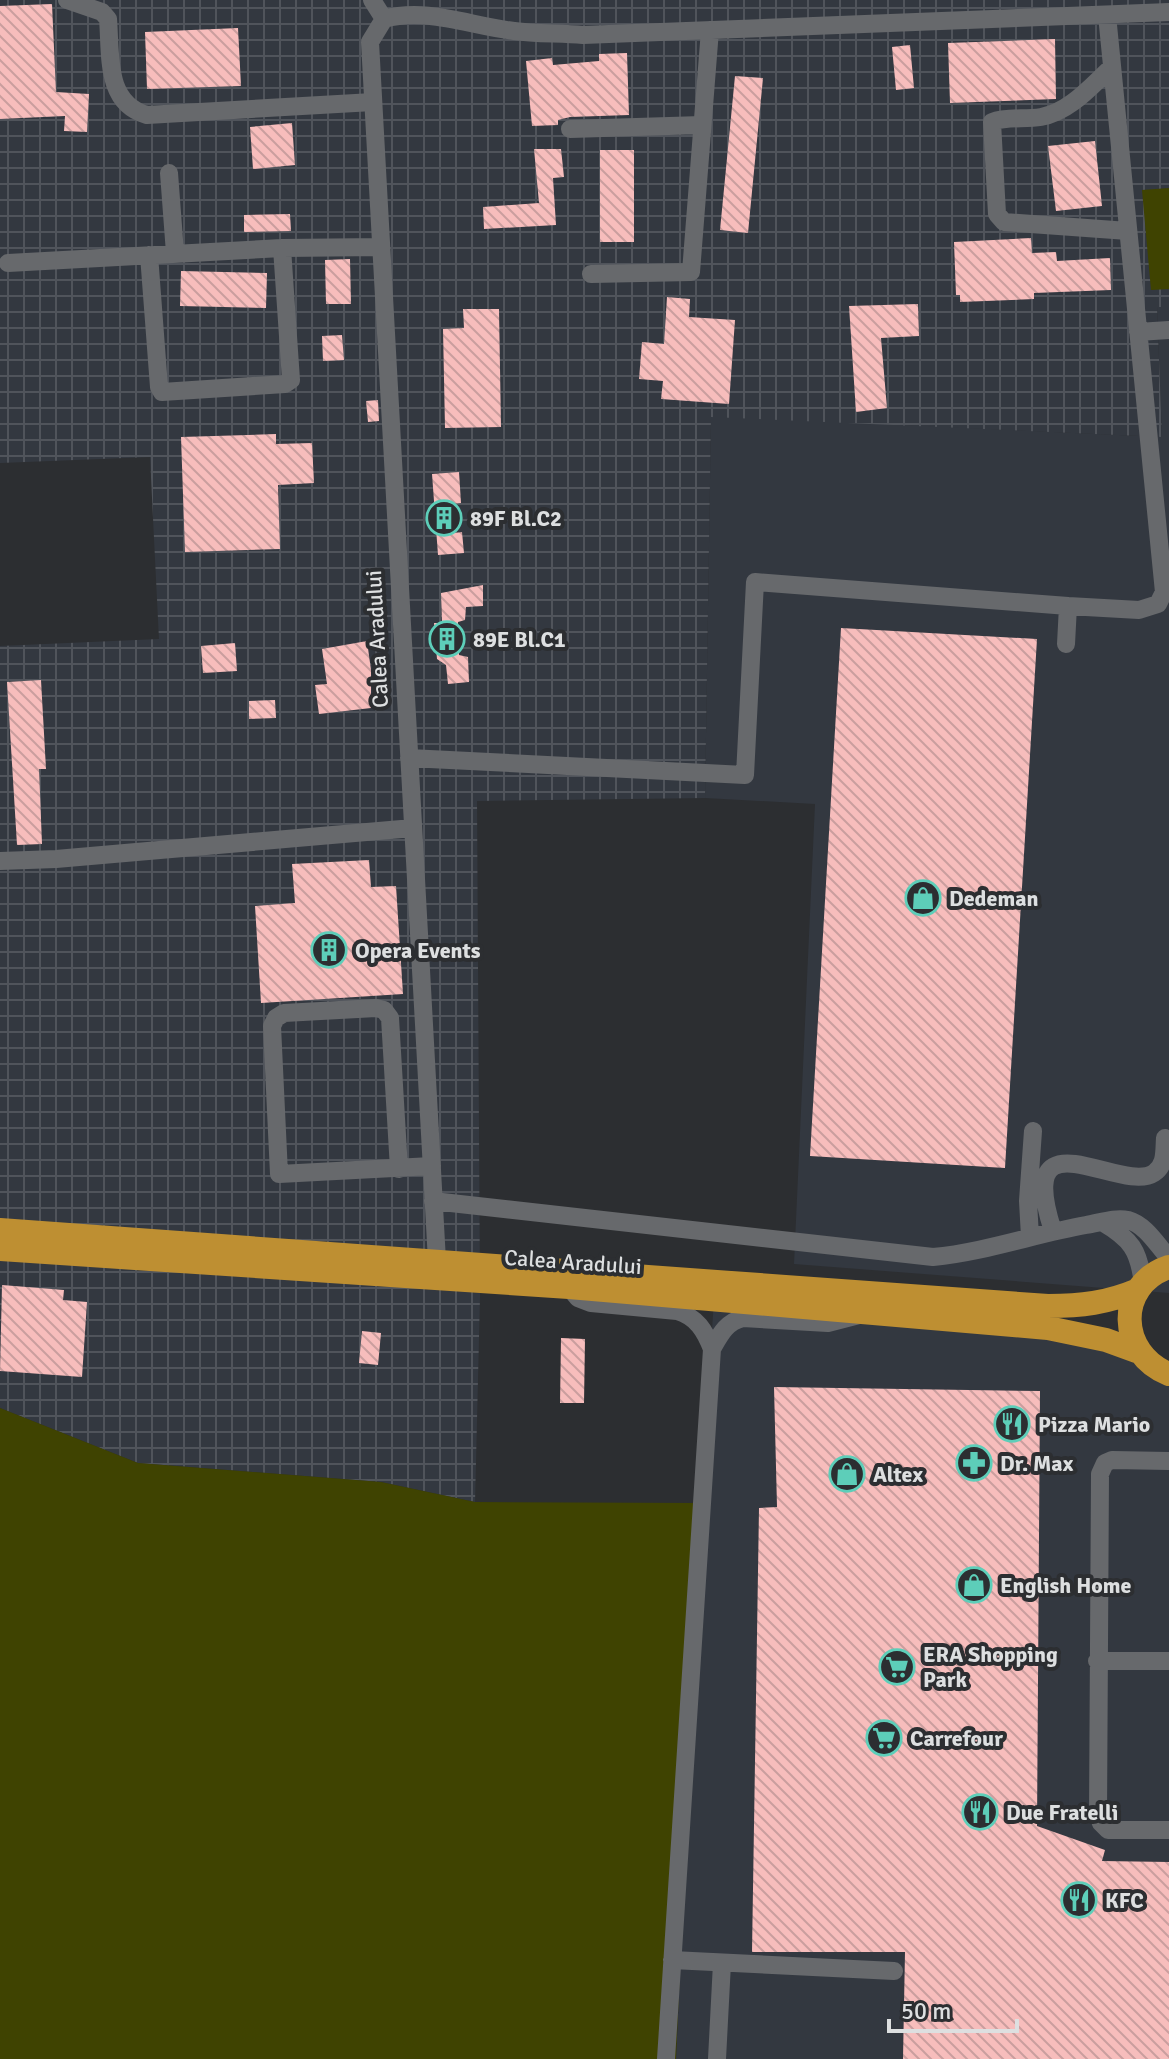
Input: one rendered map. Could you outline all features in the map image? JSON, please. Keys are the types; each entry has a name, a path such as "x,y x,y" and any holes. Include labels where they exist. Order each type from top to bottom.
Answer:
{"highway":[{"name":"Calea Aradului","path":"0,1230 1048,1306 1111,1302 1169,1267"},
{"name":"Calea Aradului","path":"0,1249 569,1287 1048,1328 1106,1340 1139,1352 1166,1375"},
{"path":"1139,1352 1129,1321 1131,1305 1140,1287"}],"street":[{"path":"67,0 102,12 108,19 116,89 123,102 133,111 147,115 373,102"},
{"path":"372,0 384,19 402,14 420,14 515,31 583,35 1071,8 1107,15 1169,12"},
{"path":"409,758 745,775 755,582 1139,610 1158,604 1164,592 1107,15"},
{"name":"Calea Aradului","path":"384,19 370,42 437,1261"},
{"path":"591,274 691,272 710,30"},
{"path":"1112,67 1058,111 1040,117 992,122 997,214 1004,222 1128,231"},
{"path":"570,129 702,125"},
{"path":"169,173 175,253"},
{"path":"8,263 282,248 381,247"},
{"path":"149,255 159,387 162,392 285,384 291,380 282,248"},
{"path":"1138,332 1169,330"},
{"path":"1066,644 1068,606"},
{"path":"0,861 56,859 413,828"},
{"path":"399,1169 390,1018 384,1010 284,1013 276,1018 272,1026 279,1174 399,1169 432,1166"},
{"path":"1030,1237 1028,1201 1033,1131"},
{"path":"1053,1231 1044,1198 1049,1173 1060,1164 1080,1163 1142,1177 1154,1174 1162,1165 1165,1138"},
{"path":"433,1201 933,1257 957,1255 1117,1219 1131,1220 1142,1227 1169,1258"},
{"path":"1102,1222 1117,1231 1135,1249 1141,1264 1140,1287"},
{"path":"569,1287 578,1298 591,1303 689,1314 705,1332 712,1349"},
{"path":"666,2059 712,1349 733,1320 828,1323 865,1312"},
{"path":"1169,1461 1112,1460 1105,1463 1100,1474 1097,1661 1098,1815 1101,1823 1108,1830 1169,1830"},
{"path":"1097,1661 1169,1661"},
{"path":"672,1960 894,1971"},
{"path":"717,2059 722,1963"}],"shaded area":[{"path":"0,0 1169,0 1169,307 1157,307 1162,437 711,417 705,798 477,801 480,1296 475,1502 381,1482 138,1463 0,1408 0,646 159,639 150,457 0,463"},
{"path":"1169,188 1169,289 1151,290 1142,190"},
{"path":"1157,307 1169,307 1169,1293 794,1264 815,804 705,798 711,416 1162,437"},
{"path":"714,1299 1048,1328 1169,1374 1169,2059 676,2059 701,1503"},
{"path":"0,1408 138,1463 381,1482 475,1502 701,1503 676,2059 0,2059"}],"building":[{"path":"52,4 56,92 89,94 87,132 64,131 65,116 0,119 0,6"},
{"path":"238,28 241,86 147,89 145,32"},
{"path":"1055,39 1056,99 950,103 948,43"},
{"path":"910,45 914,88 896,90 892,47"},
{"path":"627,53 629,115 570,117 558,120 558,125 532,126 526,61 552,58 553,65 599,61 599,54"},
{"path":"735,76 763,78 748,233 720,230"},
{"path":"292,123 295,165 253,169 250,127"},
{"path":"1095,141 1102,206 1056,211 1048,146"},
{"path":"534,149 561,149 564,177 553,178 556,225 484,229 483,207 539,203"},
{"path":"600,150 634,150 634,242 600,242"},
{"path":"290,214 291,231 244,232 244,215"},
{"path":"1031,238 1032,253 1056,252 1057,261 1110,258 1111,290 1034,293 1034,299 960,302 960,295 956,295 954,242"},
{"path":"350,259 351,304 326,304 325,260"},
{"path":"181,271 267,273 266,308 180,306"},
{"path":"667,297 690,299 689,317 735,320 729,404 661,399 663,381 639,379 642,342 664,344"},
{"path":"918,304 919,336 881,338 887,408 856,412 849,306"},
{"path":"463,309 499,309 501,427 445,428 443,329 464,328"},
{"path":"342,335 344,360 323,361 322,336"},
{"path":"378,400 379,421 368,422 366,401"},
{"path":"276,434 276,444 312,443 314,483 278,485 280,549 185,552 181,437"},
{"name":"89F Bl.C2","path":"459,472 461,503 451,504 454,533 462,532 464,553 438,555 432,474"},
{"name":"89E Bl.C1","path":"483,585 483,606 466,607 465,620 458,622 459,655 468,657 469,682 448,684 446,665 437,659 434,623 442,623 441,593"},
{"name":"Dedeman","path":"841,628 1037,639 1005,1168 810,1156"},
{"path":"367,641 371,708 319,714 315,685 327,684 322,649"},
{"path":"235,643 237,671 203,673 201,646"},
{"path":"41,680 46,769 39,769 42,844 17,845 7,682"},
{"path":"275,700 276,718 249,719 249,701"},
{"name":"Opera Events","path":"369,860 371,887 396,886 403,994 261,1003 255,906 295,903 292,864"},
{"path":"2,1285 64,1290 63,1300 87,1302 82,1377 0,1371"},
{"path":"362,1331 381,1333 378,1365 359,1363"},
{"path":"561,1338 585,1339 584,1403 560,1403"},
{"name":"ERA Shopping Park","path":"774,1387 1040,1391 1037,1826 1105,1850 1102,1861 1169,1862 1169,2059 903,2059 905,1952 752,1952 759,1508 777,1507"}],"place":[{"name":"89F Bl.C2","path":"444,518"},
{"name":"89E Bl.C1","path":"447,639"},
{"name":"Dedeman","path":"923,898"},
{"name":"Opera Events","path":"329,950"},
{"name":"Pizza Mario","path":"1012,1424"},
{"name":"Dr. Max","path":"974,1463"},
{"name":"Altex","path":"847,1474"},
{"name":"English Home","path":"974,1585"},
{"name":"ERA Shopping Park","path":"897,1667"},
{"name":"Carrefour","path":"884,1738"},
{"name":"Due Fratelli","path":"980,1812"},
{"name":"KFC","path":"1079,1900"}]}
